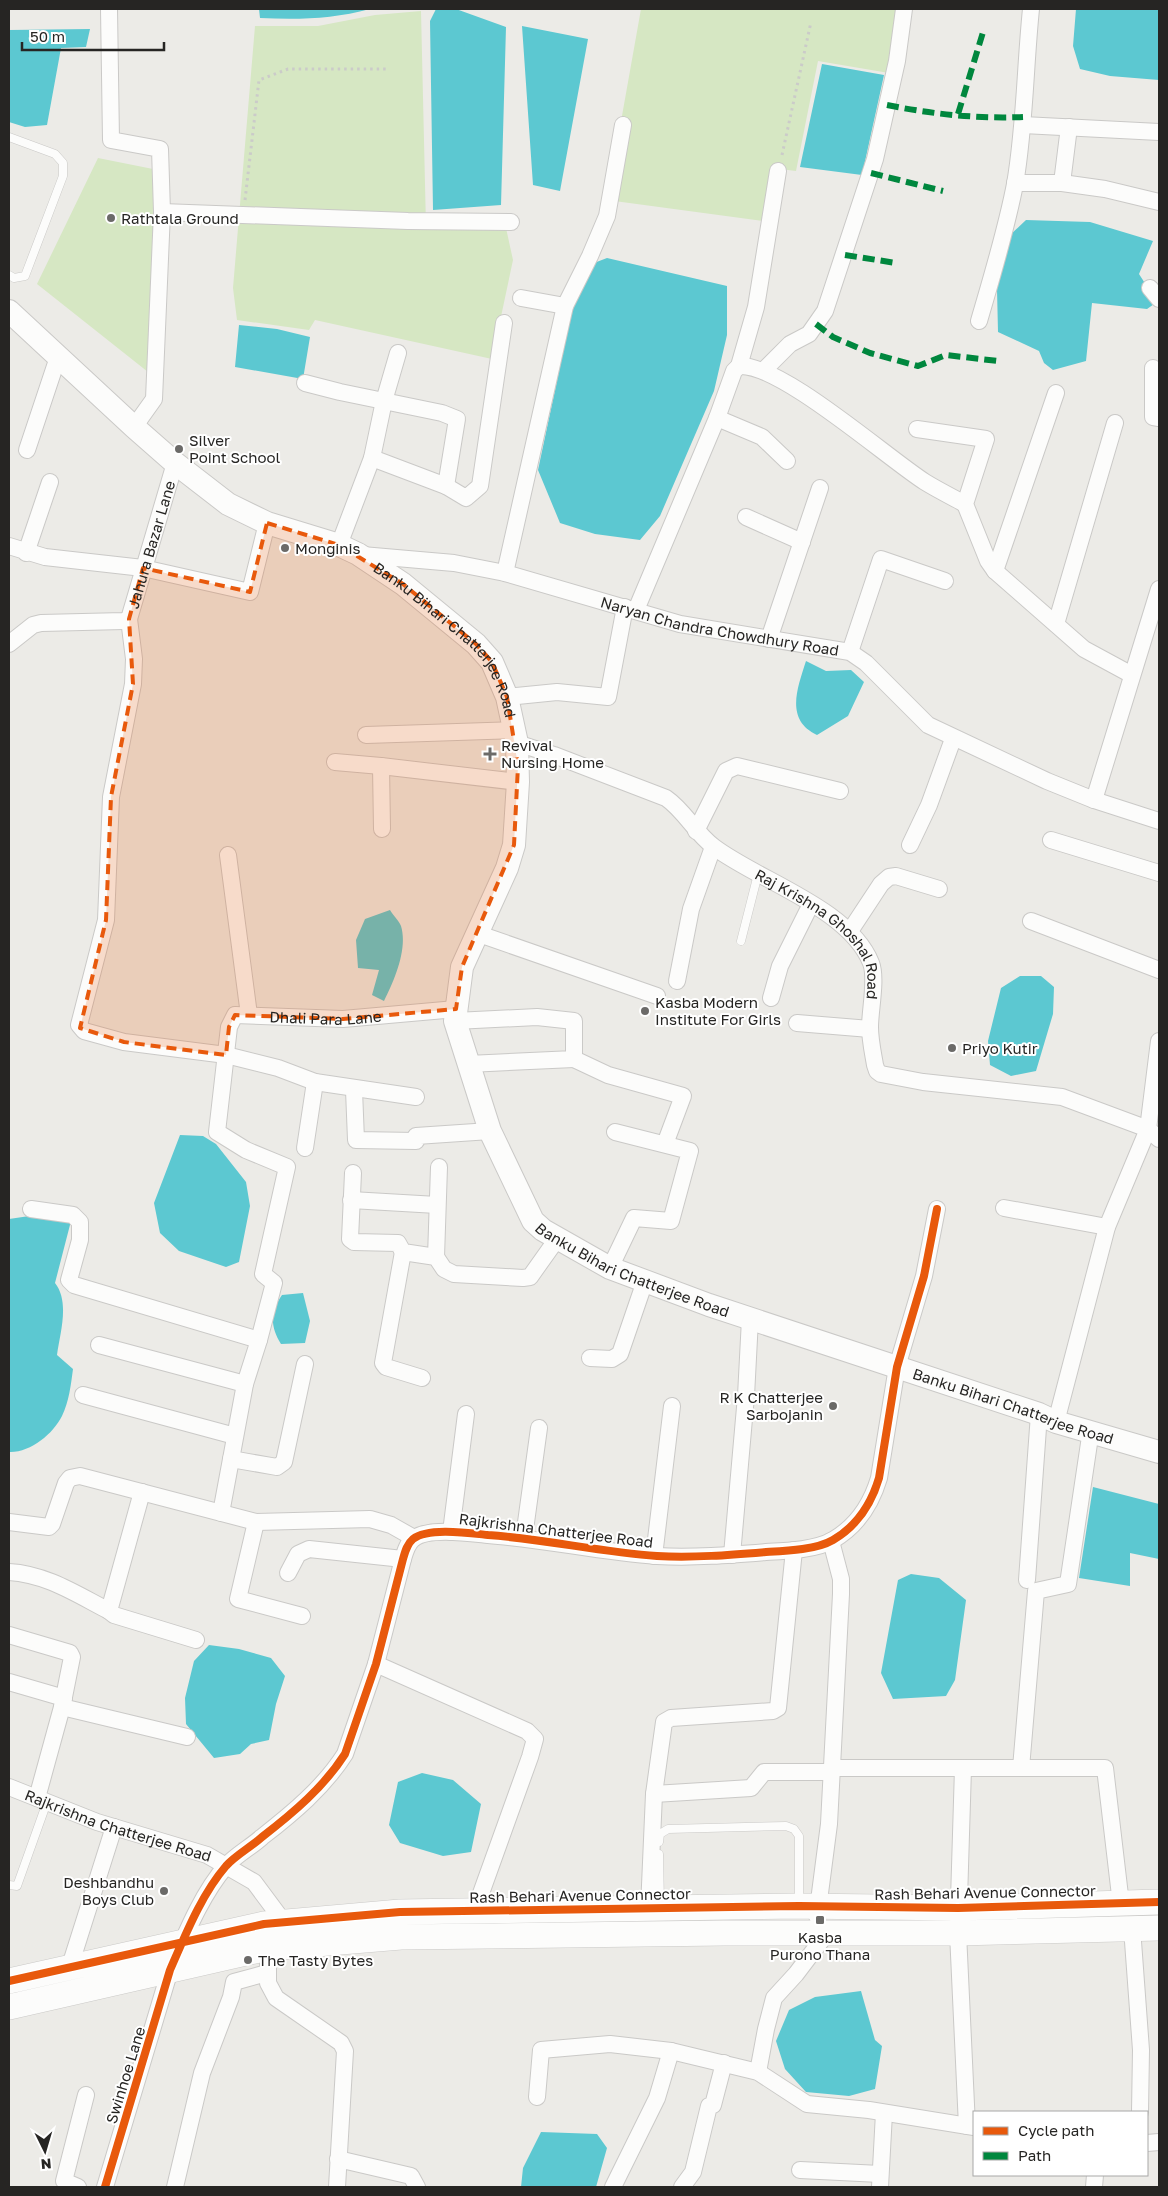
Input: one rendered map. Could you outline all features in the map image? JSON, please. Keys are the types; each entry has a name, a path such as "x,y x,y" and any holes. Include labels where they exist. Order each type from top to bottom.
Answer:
{"main road":[{"name":"Banku Bihari Chatterjee Road","path":"9,311 134,427 175,463 228,504 267,523 349,550 402,584 476,644 492,662 507,696 516,737 518,782 513,850 479,934 462,967 456,1015 468,1064 490,1131 527,1212 543,1230 610,1268 750,1319 1048,1418 1159,1452"},
{"name":"Rash Behari Avenue Connector","path":"9,1981 183,1941 284,1921 400,1912 809,1906 958,1908 1159,1902"},
{"path":"9,2007 268,1948 401,1937 958,1933 1159,1928"}],"street":[{"path":"109,9 111,140 160,149 162,212 154,398 134,427"},
{"path":"764,370 790,344 810,334 825,311 875,160 897,61 904,9"},
{"path":"980,321 1002,243 1015,183 1022,125 1031,9"},
{"path":"506,573 566,306 607,216 623,125"},
{"path":"1022,125 1159,132"},
{"path":"1062,183 1069,127"},
{"path":"507,696 557,692 608,697 631,608 717,418 734,370 739,366 756,307 778,171"},
{"path":"1015,183 1062,183 1105,189 1159,202"},
{"path":"162,212 408,222 510,222"},
{"path":"521,298 566,306"},
{"path":"372,458 446,486 466,498 480,486 504,323"},
{"path":"349,550 384,400 398,353"},
{"path":"27,450 58,357"},
{"path":"739,366 764,370 828,410 925,482 965,504 981,544 995,571 1090,653 1132,675"},
{"path":"1153,368 1153,417 1159,418"},
{"path":"305,383 442,413 457,419 446,486"},
{"path":"995,571 1056,393"},
{"path":"717,418 762,437 787,461"},
{"path":"1056,624 1116,423"},
{"path":"917,429 986,438 965,504"},
{"name":"Jahura Bazar Lane","path":"9,644 33,625 41,623 124,621 129,619 175,463"},
{"path":"26,553 50,482"},
{"path":"769,640 820,488"},
{"path":"746,517 802,542"},
{"path":"9,546 26,553 144,568 250,592 267,523"},
{"name":"Naryan Chandra Chowdhury Road","path":"349,550 506,573 631,608 680,624 850,652 866,663 920,719 953,739 1094,800 1159,821"},
{"path":"850,652 881,559 945,581"},
{"path":"1094,800 1159,590"},
{"path":"129,619 134,659 133,684 111,797 106,920 79,1025 84,1032 124,1042 226,1055 278,1068 315,1082 354,1090 416,1098"},
{"name":"Raj Krishna Ghoshal Road","path":"366,735 516,737 563,758 666,798 675,805 696,831 714,847 812,904 850,931 868,958 873,970 870,1029 875,1065 877,1071 881,1074 923,1082 1062,1097 1154,1134"},
{"path":"910,845 929,805 953,739"},
{"path":"334,762 518,782"},
{"path":"381,766 382,829"},
{"path":"696,831 726,771 737,766 840,791"},
{"path":"1051,840 1159,873"},
{"path":"677,980 691,909 714,847"},
{"path":"228,855 249,1015"},
{"path":"850,931 881,884 889,877 896,876 939,889"},
{"path":"771,998 780,966 812,904"},
{"path":"1031,921 1159,970"},
{"path":"479,934 657,996"},
{"name":"Dhali Para Lane","path":"226,1055 229,1027 235,1015 343,1018 456,1015 537,1017 574,1021 574,1059"},
{"path":"797,1023 870,1029"},
{"path":"1027,1580 1048,1418 1107,1226 1154,1134 1159,1041"},
{"path":"221,1513 245,1384 274,1283 263,1274 287,1167 246,1150 217,1132 226,1055"},
{"path":"468,1064 574,1059 608,1075 683,1096 665,1144"},
{"path":"305,1148 315,1082"},
{"path":"354,1090 356,1140 416,1141 416,1136 490,1131"},
{"path":"610,1268 634,1218 671,1221 690,1151 616,1132"},
{"path":"439,1167 436,1257 444,1269 454,1274 523,1278 535,1272 557,1239"},
{"path":"353,1173 350,1240 354,1242 395,1243 399,1245 403,1252 383,1363 386,1367 422,1378"},
{"path":"351,1200 438,1205"},
{"path":"1004,1208 1107,1226"},
{"name":"Rajkrishna Chatterjee Road","path":"170,1970 205,1898 226,1866 298,1808 337,1766 349,1745 376,1664 406,1549 414,1538 451,1532 524,1537 654,1556 732,1555 794,1550 831,1541 855,1523 875,1494 897,1367 924,1276 937,1209"},
{"path":"31,1210 73,1215 80,1222 80,1240 69,1280 74,1285 259,1340"},
{"path":"403,1252 436,1257"},
{"path":"590,1358 612,1359 620,1354 645,1281"},
{"path":"732,1555 746,1396 750,1319"},
{"path":"99,1345 245,1384"},
{"path":"231,1459 277,1467 284,1462 305,1364"},
{"path":"84,1395 235,1436"},
{"path":"654,1556 672,1406"},
{"path":"451,1532 466,1414"},
{"path":"524,1537 539,1428"},
{"path":"1021,1768 1036,1591 1068,1584 1091,1430"},
{"path":"9,1522 49,1527 52,1524 66,1483 74,1477 80,1476 256,1522 370,1519 392,1524 414,1538"},
{"path":"109,1611 142,1492"},
{"path":"256,1522 238,1599 302,1616"},
{"path":"758,2072 774,1998 796,1974 821,1933 809,1906 829,1824 841,1594 841,1579 831,1541"},
{"path":"288,1573 298,1554 309,1549 403,1559"},
{"path":"655,1908 654,1794 664,1722 666,1720 773,1711 778,1708 794,1550"},
{"path":"9,1572 27,1574 65,1587 114,1615 196,1640"},
{"path":"9,1635 70,1653 73,1662 42,1800"},
{"path":"376,1664 527,1731 535,1739 530,1758 475,1910"},
{"path":"9,1682 63,1703 187,1737"},
{"path":"537,2096 541,2050 610,2044 671,2051 758,2072 807,2104 971,2126 958,1933 963,1768"},
{"path":"654,1794 750,1788 764,1772 963,1768 1105,1768 1122,1904"},
{"name":"Rajkrishna Chatterjee Road","path":"9,1787 114,1827 207,1855 254,1882 284,1921"},
{"path":"70,1966 114,1827"},
{"path":"1132,1928 1141,2050 1140,2111"},
{"path":"268,1948 268,1983 276,1998 341,2042 345,2051 337,2187"},
{"name":"Swinhoe Lane","path":"105,2187 170,1970"},
{"path":"175,2187 202,2073 231,1997 234,1982 268,1973"},
{"path":"612,2187 657,2098 671,2051"},
{"path":"682,2187 694,2172 709,2106 713,2104 724,2063"},
{"path":"78,2187 64,2181 86,2095"},
{"path":"800,2170 880,2180 884,2113"},
{"path":"338,2159 412,2176 417,2187"}],"lane":[{"path":"9,137 55,154 63,163 63,176 25,276 14,278 9,275"},
{"path":"741,941 758,874"},
{"path":"9,1885 17,1886 42,1800"},
{"path":"655,1908 660,1834 668,1830 786,1826 794,1829 799,1836 809,1906"}],"path":[{"path":"778,171 811,22"},
{"path":"244,214 259,80 288,69 388,69"}],"highlighted area":[{"path":"267,523 339,545 403,584 476,644 492,662 507,697 518,766 514,845 462,967 456,1009 343,1019 235,1015 229,1027 226,1055 124,1042 80,1028 106,920 111,797 133,684 129,619 143,568 250,592"}],"green space":[{"path":"641,9 898,9 889,73 818,61 796,171 772,168 763,221 607,200"},
{"path":"421,11 426,227 506,228 513,260 492,359 315,320 309,330 237,320 233,288 255,26 318,26 375,15"},
{"name":"Rathtala Ground","path":"98,158 153,169 153,267 148,372 37,284"}],"water":[{"path":"259,9 370,9 329,17 288,19 260,18"},
{"path":"436,9 456,9 506,27 501,205 433,210 430,21"},
{"path":"1076,9 1159,9 1159,80 1110,76 1080,69 1073,46"},
{"path":"522,26 588,39 560,191 533,185"},
{"path":"90,29 86,47 61,48 47,125 25,127 9,122 9,30"},
{"path":"822,64 884,75 862,175 800,167"},
{"path":"1026,220 1090,222 1153,241 1139,274 1157,302 1147,309 1092,303 1086,361 1053,370 1044,363 1039,351 998,332 997,289 1009,236"},
{"path":"607,258 727,286 727,335 714,391 660,516 640,540 595,534 560,523 538,470 581,268"},
{"path":"239,325 277,329 310,337 303,379 235,367"},
{"path":"806,661 826,671 851,670 864,682 848,716 817,735 807,729 797,712 797,693"},
{"path":"390,910 401,926 403,945 396,975 384,1001 372,995 379,970 358,968 356,940 365,919"},
{"path":"1020,976 1041,976 1054,987 1053,1014 1036,1071 1011,1076 990,1065 988,1041 1001,988"},
{"path":"180,1135 203,1136 216,1144 246,1182 250,1206 239,1262 226,1267 179,1251 160,1233 154,1203"},
{"path":"50,1213 71,1221 55,1283 60,1291 63,1308 62,1328 57,1355 73,1369 68,1399 62,1416 47,1436 33,1446 9,1452 9,1219"},
{"path":"303,1293 310,1321 305,1343 281,1344 273,1325 275,1307 282,1295"},
{"path":"1093,1487 1159,1504 1159,1559 1130,1553 1130,1586 1079,1578"},
{"path":"911,1574 939,1578 966,1600 955,1680 946,1696 893,1699 881,1673 898,1580"},
{"path":"209,1645 239,1649 271,1658 285,1676 276,1704 269,1740 251,1744 240,1754 214,1758 186,1724 185,1698 194,1661"},
{"path":"422,1773 453,1780 481,1804 471,1852 443,1856 400,1843 389,1825 398,1782"},
{"path":"861,1991 875,2040 882,2046 875,2089 849,2096 806,2092 785,2069 776,2041 789,2010 815,1997"},
{"path":"541,2132 597,2134 607,2148 596,2187 521,2187 523,2168"}],"marked path":[{"path":"958,114 984,29"},
{"path":"887,105 955,115 1023,117"},
{"path":"871,173 943,191"},
{"path":"845,255 896,263"},
{"path":"816,324 833,337 870,353 918,366 946,355 998,361"}],"cycle path":[{"path":"105,2187 170,1970 188,1930 201,1903 226,1866 307,1799 328,1778 345,1754 376,1664 403,1559 411,1541 420,1535 428,1533 460,1532 530,1539 636,1554 684,1557 800,1549 818,1546 833,1540 849,1528 862,1514 876,1488 897,1367 924,1276 937,1209"},
{"path":"9,1981 264,1924 400,1912 799,1906 958,1908 1159,1902"}],"place":[{"name":"Rathtala Ground","path":"111,218"},
{"name":"Silver Point School","path":"179,449"},
{"name":"Monginis","path":"285,548"},
{"name":"Revival Nursing Home","path":"490,754"},
{"name":"Kasba Modern Institute For Girls","path":"645,1011"},
{"name":"Priyo Kutir","path":"952,1048"},
{"name":"R K Chatterjee Sarbojanin","path":"833,1406"},
{"name":"Deshbandhu Boys Club","path":"164,1891"},
{"name":"Kasba Purono Thana","path":"820,1920"},
{"name":"The Tasty Bytes","path":"248,1960"}]}
